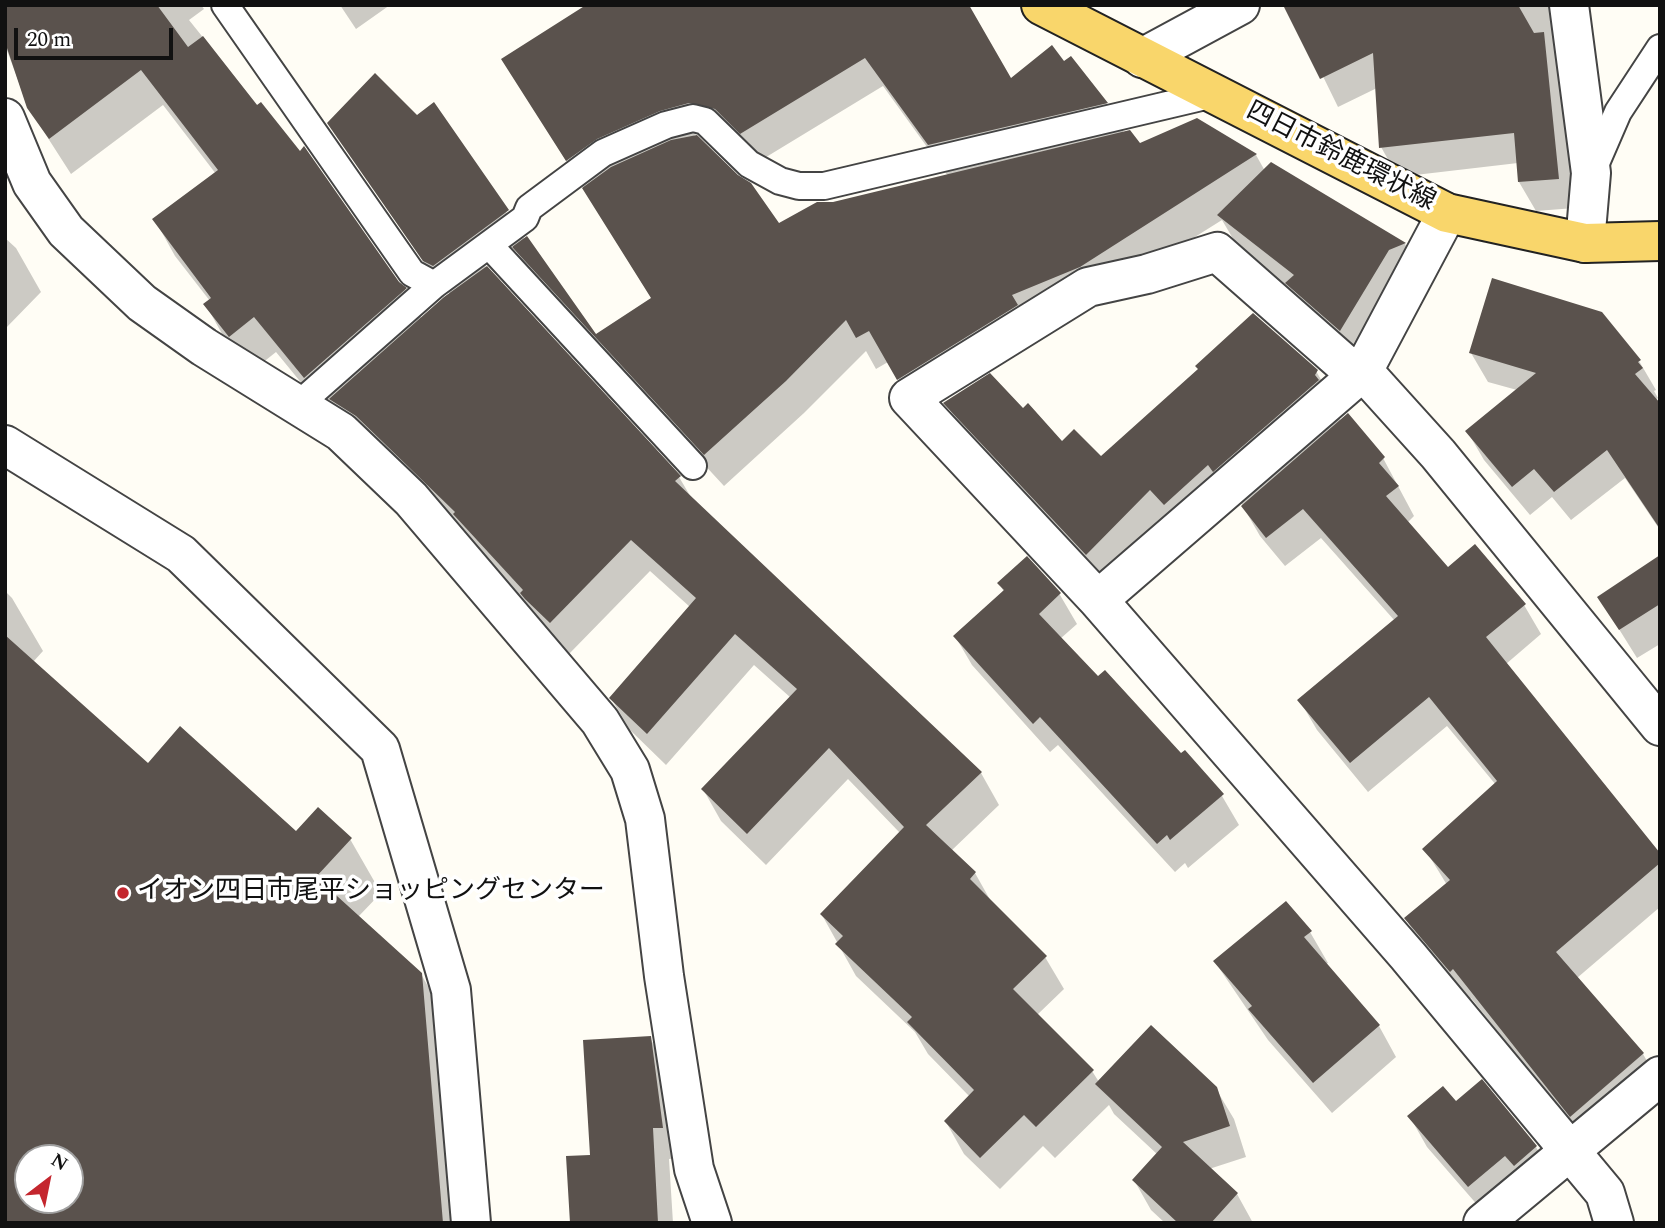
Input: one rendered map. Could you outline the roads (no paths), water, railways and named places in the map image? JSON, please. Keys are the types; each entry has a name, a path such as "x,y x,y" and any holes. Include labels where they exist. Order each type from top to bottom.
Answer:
{"main road":[{"name":"四日市鈴鹿環状線","path":"1041,5 1447,213 1585,243 1660,241"}],"street":[{"path":"1142,58 1240,5"},
{"path":"1569,5 1591,173 1585,243"},
{"path":"5,118 32,183 66,231 142,303 204,347 341,432 411,499 582,695 630,770 645,819 664,976 694,1169 712,1223"},
{"path":"1098,600 1361,374 1447,213"},
{"path":"1614,1223 1605,1193 1408,956 1098,600 909,398 1088,287 1147,274 1217,252 1361,374 1438,454 1660,726"},
{"path":"5,445 181,554 380,749 451,990 471,1223"},
{"path":"1483,1223 1660,1076"}],"lane":[{"path":"225,5 412,273 434,285"},
{"path":"1591,173 1618,113 1660,48"},
{"path":"298,405 434,285 525,218 529,208 603,153 666,125 693,118 716,129 749,164 780,181 799,186 824,186 1214,94"},
{"path":"489,244 693,466"}],"place":[{"name":"イオン四日市尾平ショッピングセンター","path":"123,893"}]}
